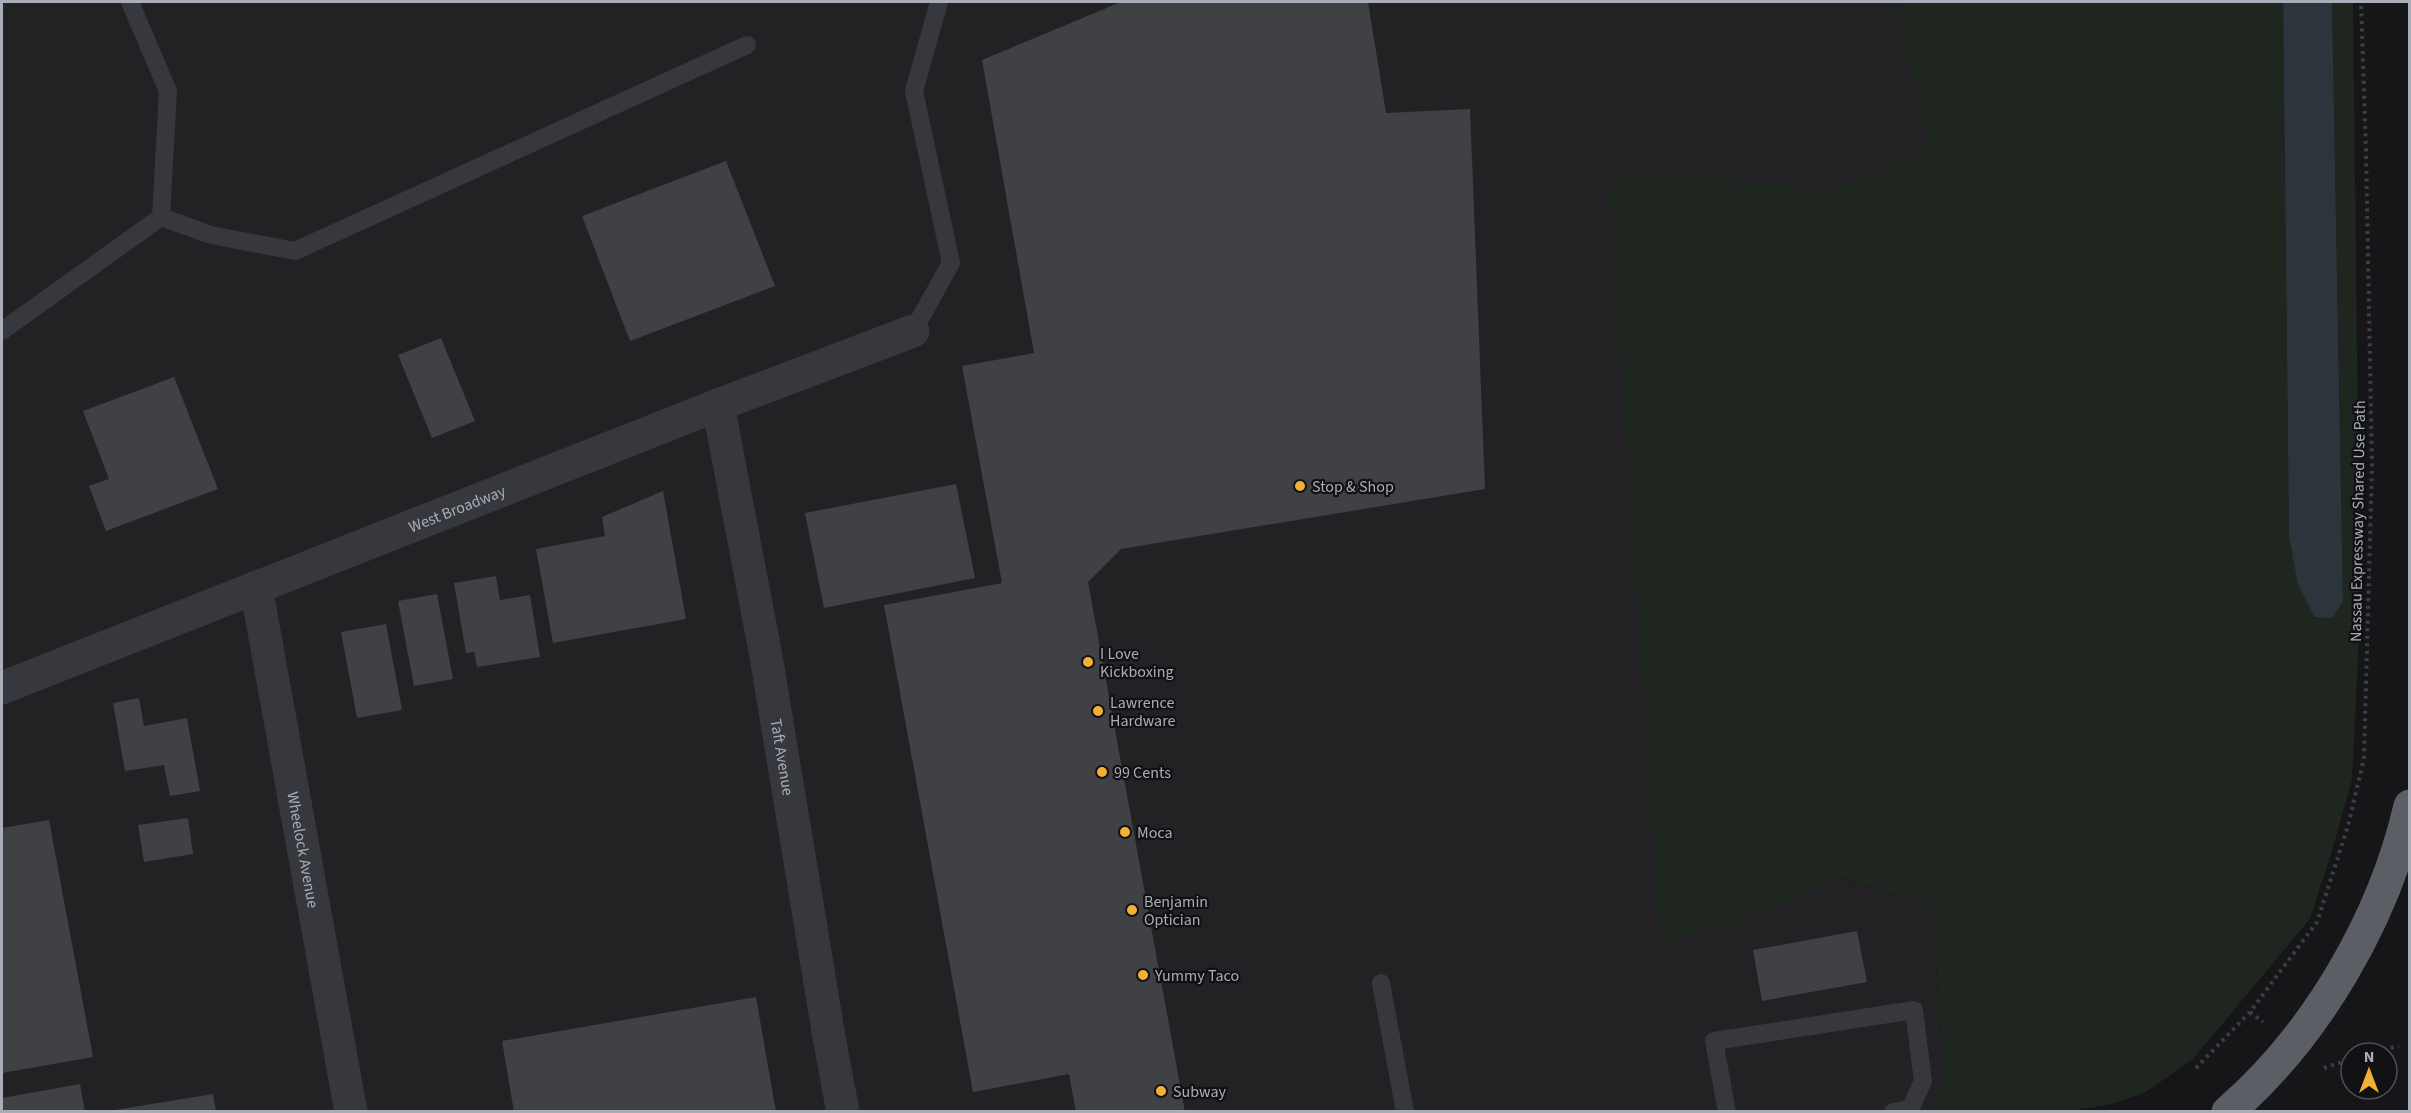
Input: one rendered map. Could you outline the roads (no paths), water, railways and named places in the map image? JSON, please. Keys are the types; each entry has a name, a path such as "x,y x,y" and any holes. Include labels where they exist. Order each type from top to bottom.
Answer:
{"highway":[{"path":"2228,1112 2274,1068 2324,1000 2354,952 2395,857 2409,806"}],"street":[{"name":"West Broadway","path":"2,688 717,405 913,331"},
{"name":"Taft Avenue","path":"717,405 765,656 843,1112"},
{"name":"Wheelock Avenue","path":"256,587 351,1112"}],"lane":[{"path":"130,2 168,91 161,217"},
{"path":"913,331 951,263 914,91 939,2"},
{"path":"161,217 210,235 295,251 747,45"},
{"path":"2,332 161,217"},
{"path":"1382,983 1405,1112"},
{"path":"1727,1112 1714,1041 1914,1010 1923,1081 1910,1109 1893,1112"}],"place":[{"name":"Stop & Shop","path":"1300,486"},
{"name":"I Love Kickboxing","path":"1088,662"},
{"name":"Lawrence Hardware","path":"1098,711"},
{"name":"99 Cents","path":"1102,772"},
{"name":"Moca","path":"1125,832"},
{"name":"Benjamin Optician","path":"1132,910"},
{"name":"Yummy Taco","path":"1143,975"},
{"name":"Subway","path":"1161,1091"}]}
